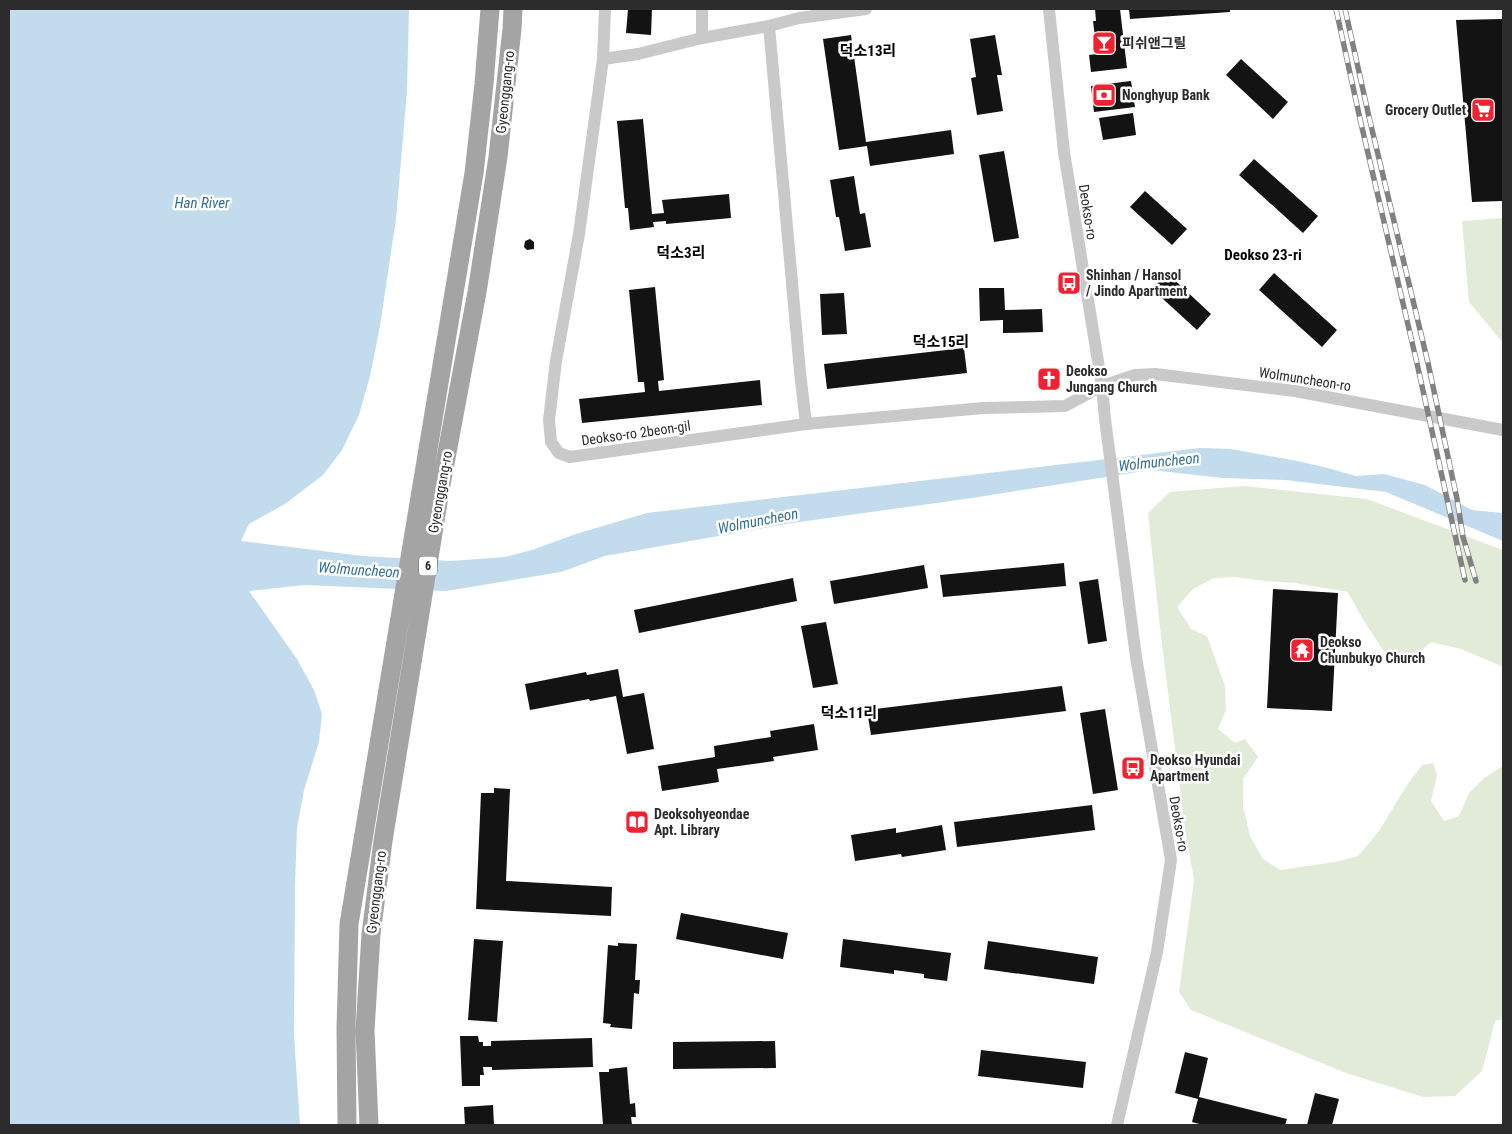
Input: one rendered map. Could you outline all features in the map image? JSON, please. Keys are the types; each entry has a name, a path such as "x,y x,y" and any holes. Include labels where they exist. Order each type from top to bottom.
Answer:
{"main road":[{"name":"Gyeonggang-ro","path":"347,1125 346,1028 349,924 474,173 490,9"},
{"name":"Gyeonggang-ro","path":"369,1125 365,1030 371,934 382,840 440,490 477,292 498,157 513,9"}],"street":[{"name":"Deokso-ro 2beon-gil","path":"605,9 603,59 579,234 556,361 549,420 551,442 559,453 570,457 806,424 983,408 1066,406 1102,386"},
{"path":"702,9 702,38"},
{"path":"603,59 638,54 702,38 769,26 820,14 866,9"},
{"name":"Deokso-ro","path":"1049,9 1064,152 1102,386 1114,495 1136,657 1170,860 1157,952 1117,1125"},
{"path":"769,26 806,424"},
{"name":"Wolmuncheon-ro","path":"1102,386 1135,375 1154,374 1295,391 1406,410 1503,430"}],"green space":[{"path":"1503,218 1503,343 1469,302 1462,221"},
{"path":"1244,486 1367,499 1503,550 1503,672 1501,666 1461,649 1431,642 1415,656 1387,656 1348,592 1295,583 1235,577 1214,578 1193,589 1177,607 1191,629 1207,636 1225,686 1226,710 1218,729 1235,743 1245,739 1258,757 1243,779 1243,806 1250,836 1263,859 1280,870 1335,862 1358,856 1379,831 1407,785 1422,765 1433,763 1437,775 1431,801 1444,821 1459,816 1469,793 1484,778 1503,766 1503,1019 1495,1021 1482,1071 1455,1096 1423,1097 1346,1073 1191,1010 1179,992 1194,880 1185,829 1148,513 1170,492"}],"water":[{"name":"Han River","path":"9,9 409,9 407,91 396,219 380,326 370,376 359,415 342,450 323,475 285,504 249,524 241,541 363,556 450,561 505,557 647,513 1200,448 1231,449 1297,461 1356,476 1384,474 1425,485 1472,510 1503,513 1503,541 1386,492 1285,480 1223,478 1151,470 972,498 792,523 605,556 561,572 446,591 305,585 249,591 297,659 314,690 322,714 319,742 304,790 297,828 294,1035 300,1125 9,1125"}],"building":[{"path":"628,9 652,9 651,35 626,33"},
{"path":"1095,9 1120,9 1127,68 1091,72 1089,55 1097,54 1093,21 1096,21"},
{"path":"1129,9 1230,9 1230,12 1130,19"},
{"name":"Grocery Outlet","path":"1503,19 1503,201 1472,202 1456,20"},
{"path":"851,35 866,142 951,130 954,154 870,166 867,146 839,150 823,39"},
{"path":"995,35 1002,75 997,75 1003,111 977,115 971,78 976,77 970,39"},
{"path":"1241,59 1288,102 1273,119 1226,75"},
{"path":"1131,81 1135,107 1094,112 1091,86"},
{"path":"1133,113 1136,135 1103,140 1099,118"},
{"path":"643,119 652,214 664,213 662,200 729,194 731,218 666,224 666,221 653,222 654,227 630,230 628,208 625,208 617,121"},
{"path":"1004,151 1019,238 994,242 979,155"},
{"path":"1254,159 1318,216 1303,233 1239,175"},
{"path":"854,176 860,214 865,213 871,247 845,251 839,217 836,217 830,180"},
{"path":"1145,191 1187,229 1172,245 1130,207"},
{"path":"530,239 534,242 534,249 527,250 524,247 525,241"},
{"path":"1167,273 1211,314 1197,330 1152,289"},
{"path":"1274,273 1337,330 1322,347 1259,290"},
{"path":"655,287 664,380 658,381 659,391 760,380 762,405 582,423 579,399 645,392 644,382 638,382 629,290"},
{"path":"979,288 1004,288 1005,310 1042,309 1043,332 1003,333 1003,320 980,321"},
{"path":"844,293 847,334 822,335 820,294"},
{"path":"964,348 967,373 827,389 824,364"},
{"name":"Deokso Jungang Church","path":"1057,368 1058,388 1041,389 1040,369"},
{"path":"1064,563 1066,586 943,597 940,575"},
{"path":"924,565 928,588 834,604 830,581"},
{"path":"793,578 797,601 639,633 634,610"},
{"path":"1098,579 1107,641 1088,644 1079,582"},
{"name":"Deokso Chunbukyo Church","path":"1273,589 1338,593 1332,711 1267,708"},
{"path":"826,622 838,684 813,688 801,626"},
{"path":"618,669 623,697 644,693 654,749 627,754 616,696 530,710 525,684 586,672 587,675"},
{"path":"1062,686 1066,711 871,735 867,710"},
{"path":"1105,709 1118,790 1093,794 1080,713"},
{"path":"814,724 818,750 773,757 774,761 717,769 719,782 662,791 658,766 715,757 714,746 771,737 770,731"},
{"path":"494,788 510,789 506,881 612,887 611,916 476,909 481,793 494,793"},
{"path":"1092,805 1095,830 957,847 954,822"},
{"path":"942,825 946,850 902,857 901,854 855,861 851,835 896,828 896,833"},
{"path":"681,913 788,933 783,959 676,939"},
{"path":"474,939 503,941 497,1022 468,1020"},
{"path":"843,939 951,953 947,981 924,978 924,974 894,970 894,974 840,967"},
{"path":"988,941 1098,957 1094,984 984,969"},
{"path":"618,943 637,944 635,980 640,980 639,994 634,993 632,1029 610,1027 611,1024 603,1023 608,945 618,946"},
{"path":"460,1036 478,1036 479,1042 483,1042 483,1046 491,1046 491,1041 592,1038 593,1067 492,1070 492,1067 483,1067 484,1075 480,1075 480,1086 462,1086"},
{"path":"775,1041 776,1068 673,1069 673,1042"},
{"path":"981,1050 1086,1062 1083,1088 978,1076"},
{"path":"1185,1052 1208,1058 1199,1097 1287,1119 1285,1125 1203,1125 1192,1122 1198,1099 1175,1093"},
{"path":"627,1067 630,1104 635,1103 636,1117 631,1117 632,1125 603,1125 599,1072 609,1072 609,1069"},
{"path":"1315,1093 1339,1099 1332,1125 1307,1125"},
{"path":"493,1105 494,1125 465,1125 464,1107"}],"railway":[{"path":"1336,9 1465,580"},
{"path":"1345,9 1428,363 1457,499 1463,537 1476,581"}],"place":[{"name":"피쉬앤그릴","path":"1104,43"},
{"name":"Nonghyup Bank","path":"1104,95"},
{"name":"Grocery Outlet","path":"1483,110"},
{"name":"Shinhan / Hansol / Jindo Apartment","path":"1069,283"},
{"name":"Deokso Jungang Church","path":"1049,379"},
{"name":"Deokso Chunbukyo Church","path":"1302,650"},
{"name":"Deokso Hyundai Apartment","path":"1133,768"},
{"name":"Deoksohyeondae Apt. Library","path":"637,822"}],"district":[{"name":"덕소13리","path":"868,51"},
{"name":"덕소3리","path":"681,253"},
{"name":"Deokso 23-ri","path":"1263,255"},
{"name":"덕소15리","path":"941,342"},
{"name":"덕소11리","path":"849,713"}],"water label":[{"name":"Wolmuncheon","path":"1159,462"},
{"name":"Wolmuncheon","path":"758,521"},
{"name":"Wolmuncheon","path":"359,570"}]}
